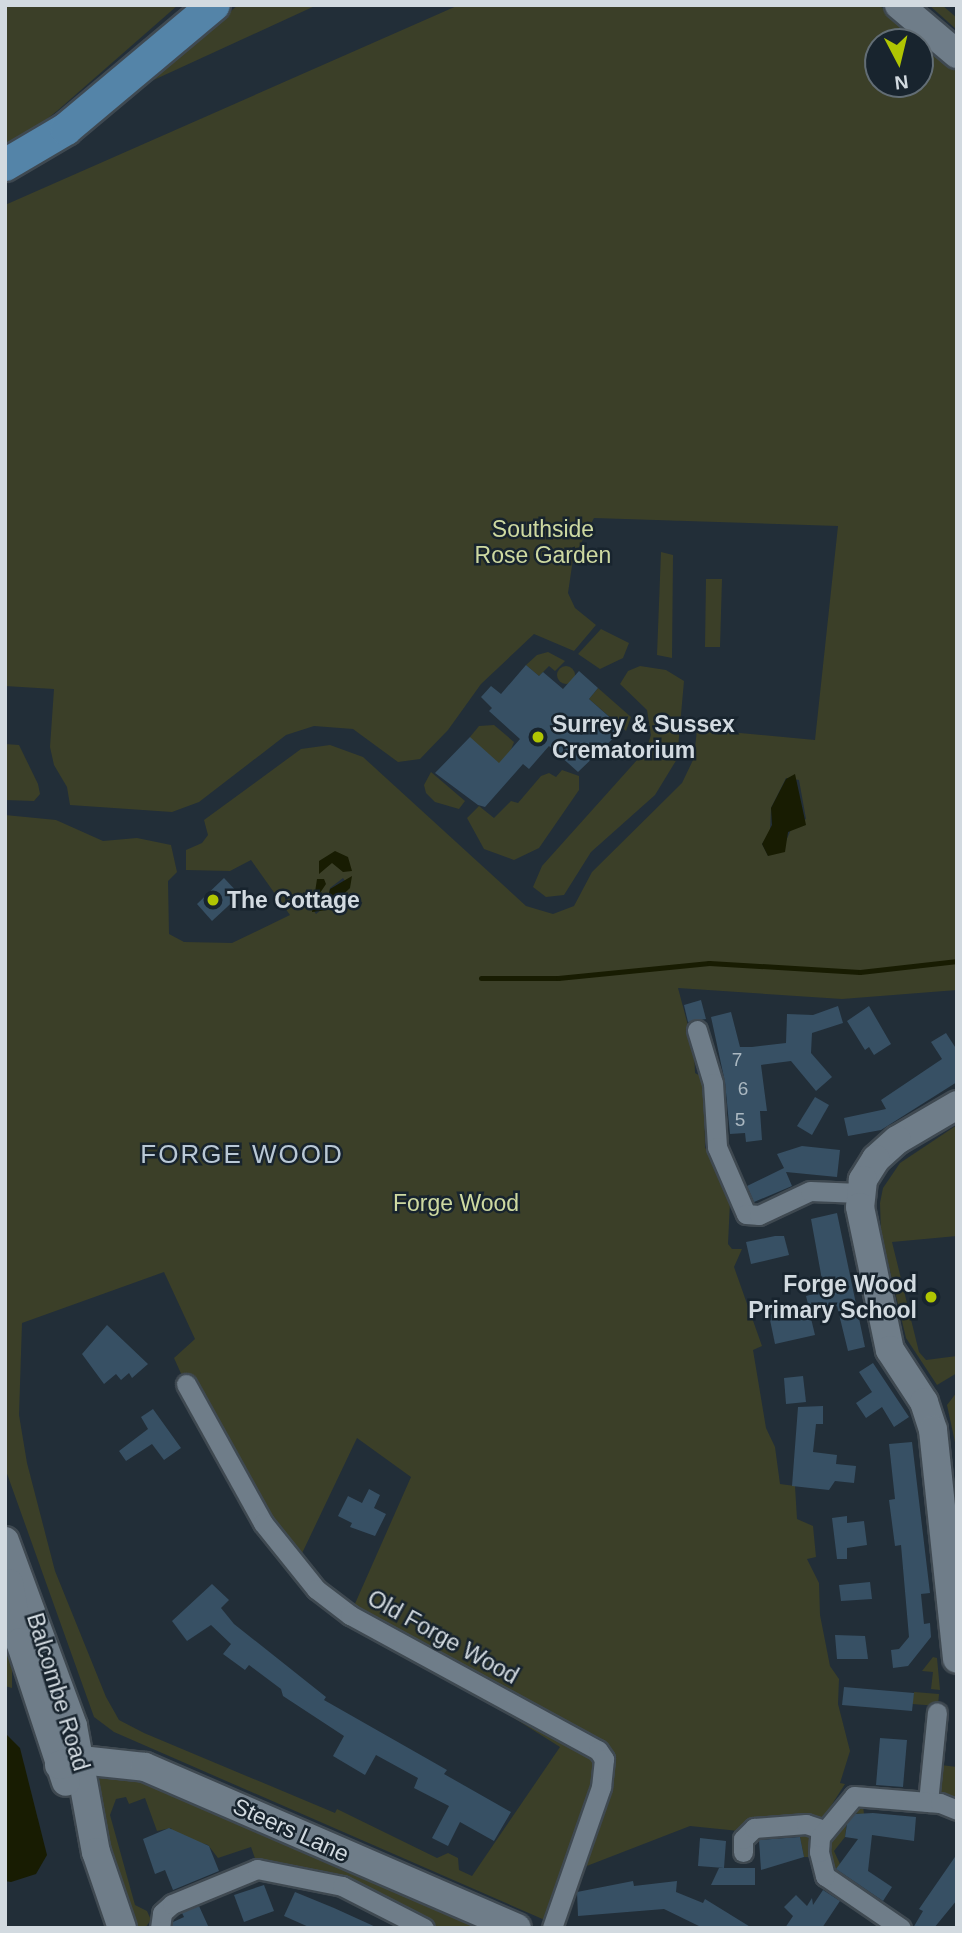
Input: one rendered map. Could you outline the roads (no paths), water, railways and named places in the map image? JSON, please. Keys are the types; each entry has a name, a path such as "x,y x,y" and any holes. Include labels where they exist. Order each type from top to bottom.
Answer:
{"main road":[{"path":"5,165 66,129 214,5"}],"street":[{"path":"899,5 957,54"},
{"path":"697,1030 713,1083 717,1147 746,1214 759,1215 810,1191 860,1193"},
{"path":"957,1105 886,1149 869,1169 860,1193 863,1236 890,1350 924,1402 933,1430 957,1659"},
{"name":"Old Forge Wood","path":"186,1384 263,1523 295,1569 330,1601 598,1750 604,1759 601,1787 552,1928"},
{"name":"Balcombe Road","path":"5,1541 43,1634 68,1754 121,1928"},
{"path":"5,1563 20,1642 68,1754"},
{"path":"928,1802 937,1712"},
{"name":"Steers Lane","path":"68,1754 145,1767 517,1928"},
{"path":"901,1928 825,1876 818,1845 825,1830 854,1796 928,1802 957,1810"},
{"path":"743,1852 746,1834 754,1828 806,1824 825,1830"},
{"path":"160,1928 162,1913 172,1904 257,1869 342,1886 424,1928"}],"waterway":[{"path":"481,978 558,978 709,963 860,972 957,961"}],"place":[{"name":"Surrey & Sussex Crematorium","path":"538,737"},
{"name":"The Cottage","path":"213,900"},
{"name":"Forge Wood Primary School","path":"931,1297"}],"district":[{"name":"FORGE WOOD","path":"242,1155"}],"park label":[{"name":"Southside Rose Garden","path":"543,542"},
{"name":"Forge Wood","path":"456,1203"}]}
